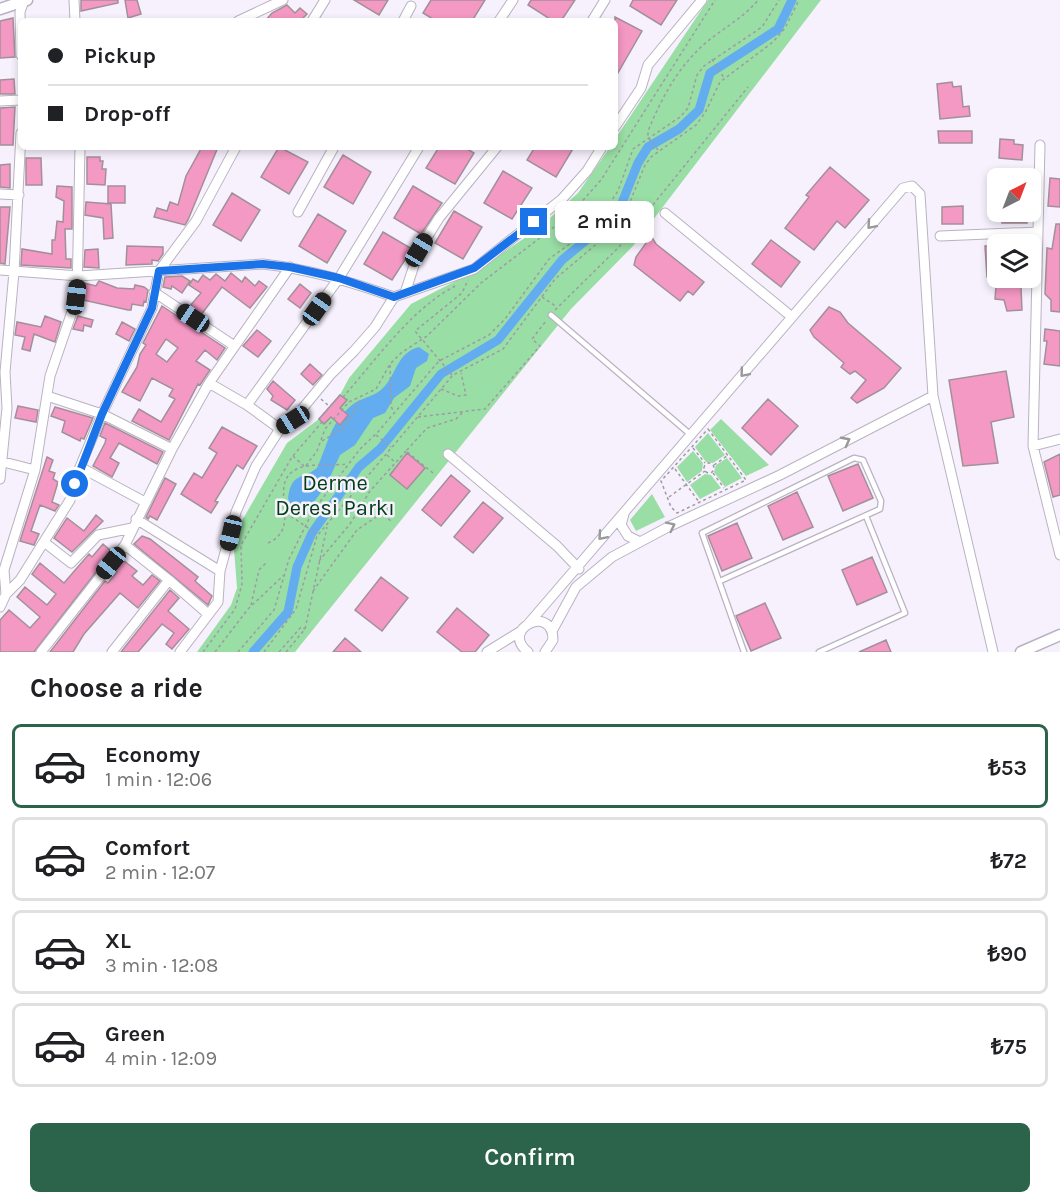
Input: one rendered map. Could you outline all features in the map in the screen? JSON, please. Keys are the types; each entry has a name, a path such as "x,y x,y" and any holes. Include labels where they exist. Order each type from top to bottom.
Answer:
{"street":[{"path":"6,5 25,0"},
{"path":"20,18 25,0"},
{"path":"74,0 75,18"},
{"path":"244,18 283,0"},
{"path":"314,18 325,0"},
{"path":"501,18 513,0"},
{"path":"594,18 605,0"},
{"path":"618,122 641,88 648,65 702,0"},
{"path":"405,18 411,6"},
{"path":"0,101 18,100"},
{"path":"1040,145 1034,446 1060,555"},
{"path":"0,479 7,408 2,372 14,272 20,150"},
{"path":"6,594 3,570 35,470 50,376 76,297 79,276 80,150"},
{"path":"0,607 6,594 20,580 70,500 80,467 102,414 152,308 159,271 196,220 234,150"},
{"path":"298,212 332,150"},
{"path":"247,405 339,278 417,150"},
{"path":"405,293 419,250 439,218 495,150"},
{"path":"180,652 218,602 220,571 236,512 256,466 280,429 293,420 331,374 375,327 394,297 474,268 562,199 586,171 600,150"},
{"path":"487,652 521,631 529,623 903,188 912,186 920,194 933,396 993,652"},
{"path":"0,194 19,195"},
{"path":"665,213 792,317"},
{"path":"940,236 1038,232"},
{"path":"0,270 79,276 263,264 290,267 339,278 394,297"},
{"path":"40,652 125,545 172,448 209,382 290,267"},
{"path":"154,292 233,345"},
{"path":"209,382 280,429"},
{"path":"47,396 102,414 172,448"},
{"path":"545,652 567,599 588,576 640,542 780,475 933,396"},
{"path":"1034,446 1060,440"},
{"path":"448,454 557,546 576,567 588,576"},
{"path":"2,461 35,470"},
{"path":"80,467 145,502"},
{"path":"624,512 621,525 628,536 640,542"},
{"path":"1050,517 1060,513"},
{"path":"44,542 71,563 98,535 134,523 220,571"},
{"path":"125,545 208,614"},
{"path":"112,652 169,580"},
{"path":"529,623 539,621 552,635 554,652"},
{"path":"521,631 520,642 528,652"},
{"path":"1021,652 1060,635"},
{"path":"513,652 528,652"}],"lane":[{"path":"551,315 691,435"},
{"path":"720,581 880,508 881,501 865,465 857,458 702,533 744,652"},
{"path":"820,652 905,613 866,516"},
{"path":"833,645 836,652"}],"path":[{"path":"648,137 658,107 682,68 697,50 750,10 758,0"},
{"path":"238,652 274,610 289,559 322,497 348,464 442,360 489,335 505,319 549,259 585,233 612,204 633,149 680,117 688,108 696,75 712,59 762,27 773,13 779,0"},
{"path":"264,652 296,609 318,535 452,375 503,350 524,325 541,296 568,266 612,231 625,214 645,165 659,151 696,125 724,78 773,42 785,28 799,0"},
{"path":"712,59 724,78"},
{"path":"417,417 485,409 540,346 532,339 557,307 620,247 748,87"},
{"path":"648,137 659,151"},
{"path":"612,204 625,214"},
{"path":"203,652 235,609 242,584 241,545 293,456 322,422 319,419 340,395 343,397 406,325 437,296 469,279 462,293 415,331 442,360 452,375"},
{"path":"541,296 557,307"},
{"path":"390,364 391,406 394,414"},
{"path":"440,389 458,396 466,395 461,371"},
{"path":"321,441 327,440 345,427 362,396"},
{"path":"319,561 350,524 370,491 427,428 456,419 463,412"},
{"path":"305,467 328,426"},
{"path":"708,429 746,480 677,513 662,481 693,447 708,429"},
{"path":"376,435 391,447"},
{"path":"693,447 706,464 713,466"},
{"path":"406,451 433,473"},
{"path":"386,454 396,463"},
{"path":"725,490 712,472 713,466 728,455"},
{"path":"293,456 305,467"},
{"path":"268,543 282,531 286,512 282,497 285,484 297,469 348,464"},
{"path":"705,471 706,464"},
{"path":"675,468 700,502"},
{"path":"668,498 705,471 712,472"},
{"path":"286,512 305,528 318,535"},
{"path":"312,593 357,530 382,513 392,522"},
{"path":"350,524 357,530"},
{"path":"286,652 305,629 327,525"},
{"path":"250,606 259,570 267,562"},
{"path":"215,652 250,606 284,574"},
{"path":"279,652 301,627 305,629"}],"green space":[{"name":"Derme Deresi Parkı","path":"708,0 821,0 633,246 571,309 295,652 197,652 231,605 237,588 233,536 287,443 319,419 340,395 349,378 411,304 479,269 535,231 578,193 608,150 618,150 618,135"},
{"path":"721,419 769,465 746,476 710,430"},
{"path":"708,433 725,455 713,463 706,462 695,447"},
{"path":"693,451 703,463 702,471 687,482 677,467"},
{"path":"727,458 742,478 725,487 714,472 716,465"},
{"path":"705,474 711,475 721,488 700,499 690,485"},
{"path":"652,494 665,517 636,531 630,520"}],"water":[{"path":"419,347 429,354 427,361 416,368 410,386 394,398 385,413 373,418 355,445 340,455 326,486 307,511 294,510 288,499 289,490 295,480 317,468 330,434 339,419 352,405 380,390 388,382 406,354"}],"building":[{"path":"81,0 118,0 118,3 81,11"},
{"path":"125,0 137,0 141,14 128,18"},
{"path":"354,0 388,0 379,15"},
{"path":"431,0 485,0 474,18 431,18 423,13"},
{"path":"531,0 575,0 563,18 548,18 528,5"},
{"path":"633,0 677,0 661,25 630,6"},
{"path":"287,5 295,13 300,8 307,14 303,18 268,18"},
{"path":"13,18 15,57 0,58 0,21"},
{"path":"618,19 642,31 618,73"},
{"path":"14,79 15,94 0,94 0,80"},
{"path":"952,82 953,87 961,86 963,107 969,106 970,116 940,119 937,84"},
{"path":"15,107 13,145 0,145 0,108"},
{"path":"938,131 972,131 972,143 939,143"},
{"path":"1000,139 1014,140 1014,144 1023,145 1022,160 999,158"},
{"path":"200,150 217,150 185,225 154,217 157,208 167,211 170,202 178,205 186,176"},
{"path":"277,150 285,150 308,162 289,194 261,177"},
{"path":"437,150 469,150 474,153 455,184 426,168"},
{"path":"533,150 572,150 556,177 527,160"},
{"path":"343,155 371,172 353,204 324,187"},
{"path":"87,157 100,157 100,161 103,161 102,169 106,169 105,185 87,184"},
{"path":"26,158 41,158 42,185 26,185"},
{"path":"10,164 10,188 0,187 0,165"},
{"path":"830,167 869,200 845,228 837,221 814,250 785,228 809,197 806,195"},
{"path":"503,171 532,188 512,219 484,203"},
{"path":"1050,178 1060,179 1060,207 1048,206"},
{"path":"57,186 72,187 72,229 65,229 66,259 71,259 71,268 21,265 22,249 52,254 52,240 55,240 57,221 63,222 64,201 56,197"},
{"path":"108,186 125,186 125,203 108,203"},
{"path":"413,186 442,203 421,234 394,218"},
{"path":"232,193 260,210 241,241 213,225"},
{"path":"86,202 111,204 113,238 104,239 103,218 85,215"},
{"path":"963,206 963,224 942,224 942,207"},
{"path":"0,207 10,207 5,264 0,263"},
{"path":"454,211 482,227 463,259 435,243"},
{"path":"318,214 346,231 327,263 299,246"},
{"path":"1002,222 1027,222 1027,223"},
{"path":"1056,224 1060,224 1060,312 1051,311 1051,300 1045,294 1047,248 1052,249"},
{"path":"383,232 412,249 392,280 364,264"},
{"path":"651,236 656,244 704,282 693,295 688,291 680,301 634,265 636,257"},
{"path":"771,240 800,262 781,287 752,264"},
{"path":"127,246 163,247 163,254 158,261 152,260 152,264 126,265"},
{"path":"985,246 987,246 987,277"},
{"path":"98,249 99,268 84,267 85,250"},
{"path":"231,273 242,282 245,277 255,286 259,281 267,287 250,308 222,287 201,315 189,307 201,293 189,285 193,279 198,282 203,275 210,280 216,274 225,281"},
{"path":"182,276 190,281 182,293 172,286 171,289 163,287 165,277"},
{"path":"99,281 117,288 134,289 135,285 144,287 148,290 146,302 144,301 143,306 132,304 131,310 128,310 83,300 84,283 96,286"},
{"path":"300,284 311,293 300,308 288,299"},
{"path":"996,288 1021,288 1022,310 1007,311 1004,300 995,299"},
{"path":"162,306 225,348 217,360 205,350 196,361 210,370 200,385 198,384 169,440 132,421 139,409 161,422 175,399 169,396 173,389 152,378 140,401 122,392 137,367 140,354 146,345 143,343","holes":["166,339 178,348 167,362 156,354"]},
{"path":"829,307 840,312 848,323 901,368 884,388 857,403 851,398 866,380 855,371 850,374 841,367 844,363 814,337 810,330"},
{"path":"45,316 61,322 55,342 34,334 30,351 22,349 25,337 15,335 17,322 41,327"},
{"path":"78,316 93,320 91,327 84,325 83,331 73,329"},
{"path":"122,322 135,329 129,341 116,334"},
{"path":"1045,329 1060,331 1060,366 1044,364 1047,341 1044,341"},
{"path":"257,330 271,341 258,357 243,346"},
{"path":"310,364 322,375 313,385 301,374"},
{"path":"1006,371 1014,417 991,422 998,463 963,466 949,380"},
{"path":"273,381 295,400 287,410 271,400 273,396 267,389"},
{"path":"340,395 347,400 340,408 348,415 340,425 331,417 324,424 319,419"},
{"path":"768,399 798,426 771,455 742,428"},
{"path":"18,406 38,410 36,422 15,418"},
{"path":"55,407 93,418 84,439 81,438 80,441 62,432 65,421 51,416"},
{"path":"105,423 163,452 157,464 119,443 110,458 119,463 112,477 93,466 105,443 106,439 100,436"},
{"path":"222,427 257,446 243,469 237,465 215,501 218,502 211,513 181,494 194,473 202,478 217,453 209,448"},
{"path":"407,453 425,468 407,489 390,475"},
{"path":"1060,454 1060,495 1053,497 1044,462"},
{"path":"47,457 53,460 49,471 55,473 53,479 58,482 52,502 59,505 55,511 40,505 31,531 39,534 34,545 20,541"},
{"path":"858,464 873,498 843,511 828,476"},
{"path":"451,475 470,491 441,526 422,510"},
{"path":"165,478 176,484 157,520 150,516 148,519 146,517"},
{"path":"797,492 813,527 783,540 768,506"},
{"path":"483,502 503,518 473,553 454,537"},
{"path":"96,515 103,521 72,552 54,538 67,518 84,531"},
{"path":"737,523 752,558 722,571 708,536"},
{"path":"142,536 150,539 198,577 195,581 212,596 208,605 134,544"},
{"path":"103,544 111,551 110,554 34,652 0,652 0,620 9,610 30,628 40,617 17,597 25,587 47,605 56,594 32,574 40,563 64,583 89,554 92,557"},
{"path":"872,557 887,592 857,605 842,570"},
{"path":"123,560 137,571 132,576 143,585 152,575 160,581 138,608 120,593 84,634 73,652 50,652 105,581 108,583 117,572 114,570"},
{"path":"381,577 408,598 382,631 355,610"},
{"path":"170,590 179,598 168,611 189,629 172,649 166,644 174,633 162,624 138,652 121,652"},
{"path":"765,603 781,638 751,651 736,616"},
{"path":"457,608 489,635 475,652 462,652 437,632"},
{"path":"345,638 361,652 333,652"},
{"path":"886,640 891,652 859,652"}],"waterway":[{"path":"253,652 288,612 297,567 312,533 359,467 380,449 441,374 498,340 562,260 617,215 638,163 648,147 679,129 699,110 710,73 778,29 792,0"}],"route":[{"path":"75,484 102,414 152,308 159,271 263,264 290,267 339,278 394,297 474,268 534,222"}]}
